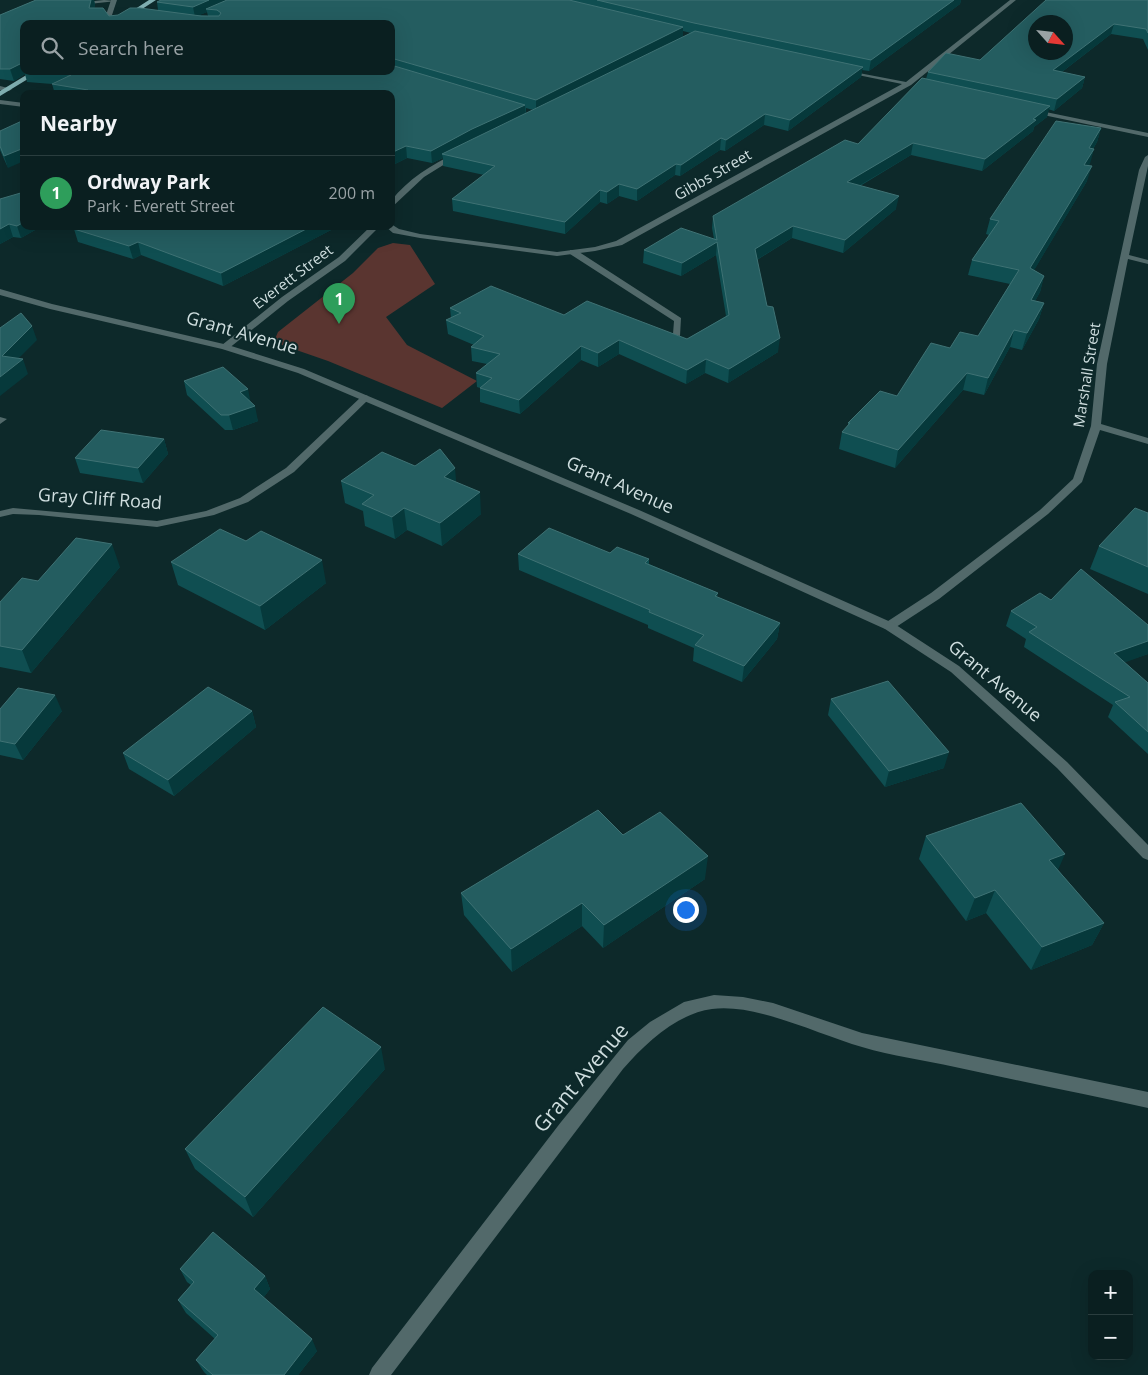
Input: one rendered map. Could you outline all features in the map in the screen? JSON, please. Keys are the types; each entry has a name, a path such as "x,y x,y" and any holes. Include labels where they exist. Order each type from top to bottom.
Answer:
{"main road":[{"path":"120,20 153,0"},
{"path":"0,94 31,75"}],"street":[{"name":"Gibbs Street","path":"395,230 508,249 557,254 619,243 907,84 1013,0"},
{"path":"69,4 114,1 109,15 112,20"},
{"path":"131,13 145,15"},
{"path":"835,68 916,86"},
{"path":"0,88 9,88"},
{"path":"0,102 20,104"},
{"path":"1023,110 1148,135"},
{"path":"395,201 411,182 467,149"},
{"name":"Marshall Street","path":"890,626 935,596 1044,512 1078,480 1096,426 1102,364 1143,170 1148,157"},
{"name":"Everett Street","path":"225,347 286,299 342,259 372,230"},
{"path":"573,252 678,320 677,334"},
{"path":"1125,256 1148,262"},
{"name":"Grant Avenue","path":"0,292 50,306 225,347 301,371 635,512 890,626 955,669 1062,766 1148,854"},
{"name":"Gray Cliff Road","path":"0,514 13,511 39,512 157,524 201,516 244,500 290,470 365,398"},
{"path":"1096,426 1148,441"},
{"name":"Grant Avenue","path":"379,1375 567,1128 623,1058 634,1045 656,1027 690,1007 714,1002 743,1004 773,1010 862,1040 1148,1100"}],"shaded area":[{"path":"393,243 410,245 435,284 386,317 407,345 477,381 442,408 328,361 279,344 275,339 278,332 353,273 378,248"}],"building":[{"path":"36,0 91,0 89,8 103,8 109,16 118,15 130,8 140,8 201,16 219,16 221,13 217,10 206,9 227,0 569,0 683,27 536,100 395,59 395,20 20,20 20,64 10,69 0,69 0,15"},
{"path":"161,0 209,0 193,7 157,2"},
{"path":"597,0 954,0 871,60 694,23"},
{"path":"1046,0 1148,0 1148,33 1146,29 1114,24 1073,55 1073,15 1030,15"},
{"path":"1028,16 1028,60 1066,60 1053,70 1085,77 1057,99 928,72 946,53 980,60"},
{"path":"695,31 863,67 790,120 765,114 726,140 721,138 681,165 676,164 637,189 619,184 607,192 600,190 565,222 452,199 495,166 442,154"},
{"path":"395,66 525,105 472,129 431,151 406,146 395,151 395,90 88,90 52,84 71,75 395,75"},
{"path":"922,78 1050,106 1033,119 1036,120 985,159 913,143 847,182 899,196 845,240 793,226 755,249 767,306 773,307 780,338 729,369 706,359 687,370 619,340 598,353 581,346 519,400 480,388 492,378 476,373 500,354 471,347 484,336 446,320 461,313 450,308 491,286 564,315 587,301 687,339 729,315 717,242 682,263 644,250 681,228 717,240 713,216 845,140 858,144"},
{"path":"1056,121 1101,128 1089,148 1094,149 1084,165 1092,166 1030,268 1044,276 1031,300 1044,303 1027,333 1014,330 988,378 967,373 898,450 842,432 850,423 848,423 880,391 897,396 931,343 950,348 960,332 978,336 1019,270 972,260 999,221 990,219"},
{"path":"20,122 20,150 4,156 0,146 0,131"},
{"path":"20,193 20,224 17,226 9,224 0,229 0,199"},
{"path":"77,230 304,230 221,273 138,242 129,246"},
{"path":"21,313 32,326 2,356 23,359 0,377 0,328"},
{"path":"223,367 248,389 240,392 255,406 229,415 221,415 184,381"},
{"path":"101,430 164,439 138,468 75,458"},
{"path":"440,449 455,468 444,477 480,492 440,523 404,508 392,517 362,504 374,495 341,481 382,452 415,466"},
{"path":"1135,508 1148,513 1148,567 1099,546"},
{"path":"549,528 610,553 617,547 649,559 645,563 718,593 715,596 780,623 744,666 695,645 704,635 518,554"},
{"path":"220,529 246,541 261,531 322,560 260,606 171,562"},
{"path":"76,538 112,544 22,650 0,646 0,602 22,578 38,581"},
{"path":"1081,569 1148,625 1148,641 1114,653 1148,683 1148,732 1115,702 1130,697 1029,632 1037,627 1011,611 1040,593 1051,600"},
{"path":"888,681 949,752 889,771 831,699"},
{"path":"208,687 252,711 168,780 123,753"},
{"path":"18,688 55,695 15,744 0,741 0,709"},
{"path":"1021,803 1065,854 1049,860 1104,923 1042,947 995,890 975,898 926,836"},
{"path":"598,810 623,835 660,812 708,856 604,925 582,903 511,949 461,893"},
{"path":"323,1007 381,1047 245,1197 185,1149"},
{"path":"213,1232 265,1276 254,1289 312,1339 284,1375 213,1375 196,1360 218,1335 178,1300 194,1282 180,1269"}],"place":[{"name":"Ordway Park","path":"339,324"}]}
